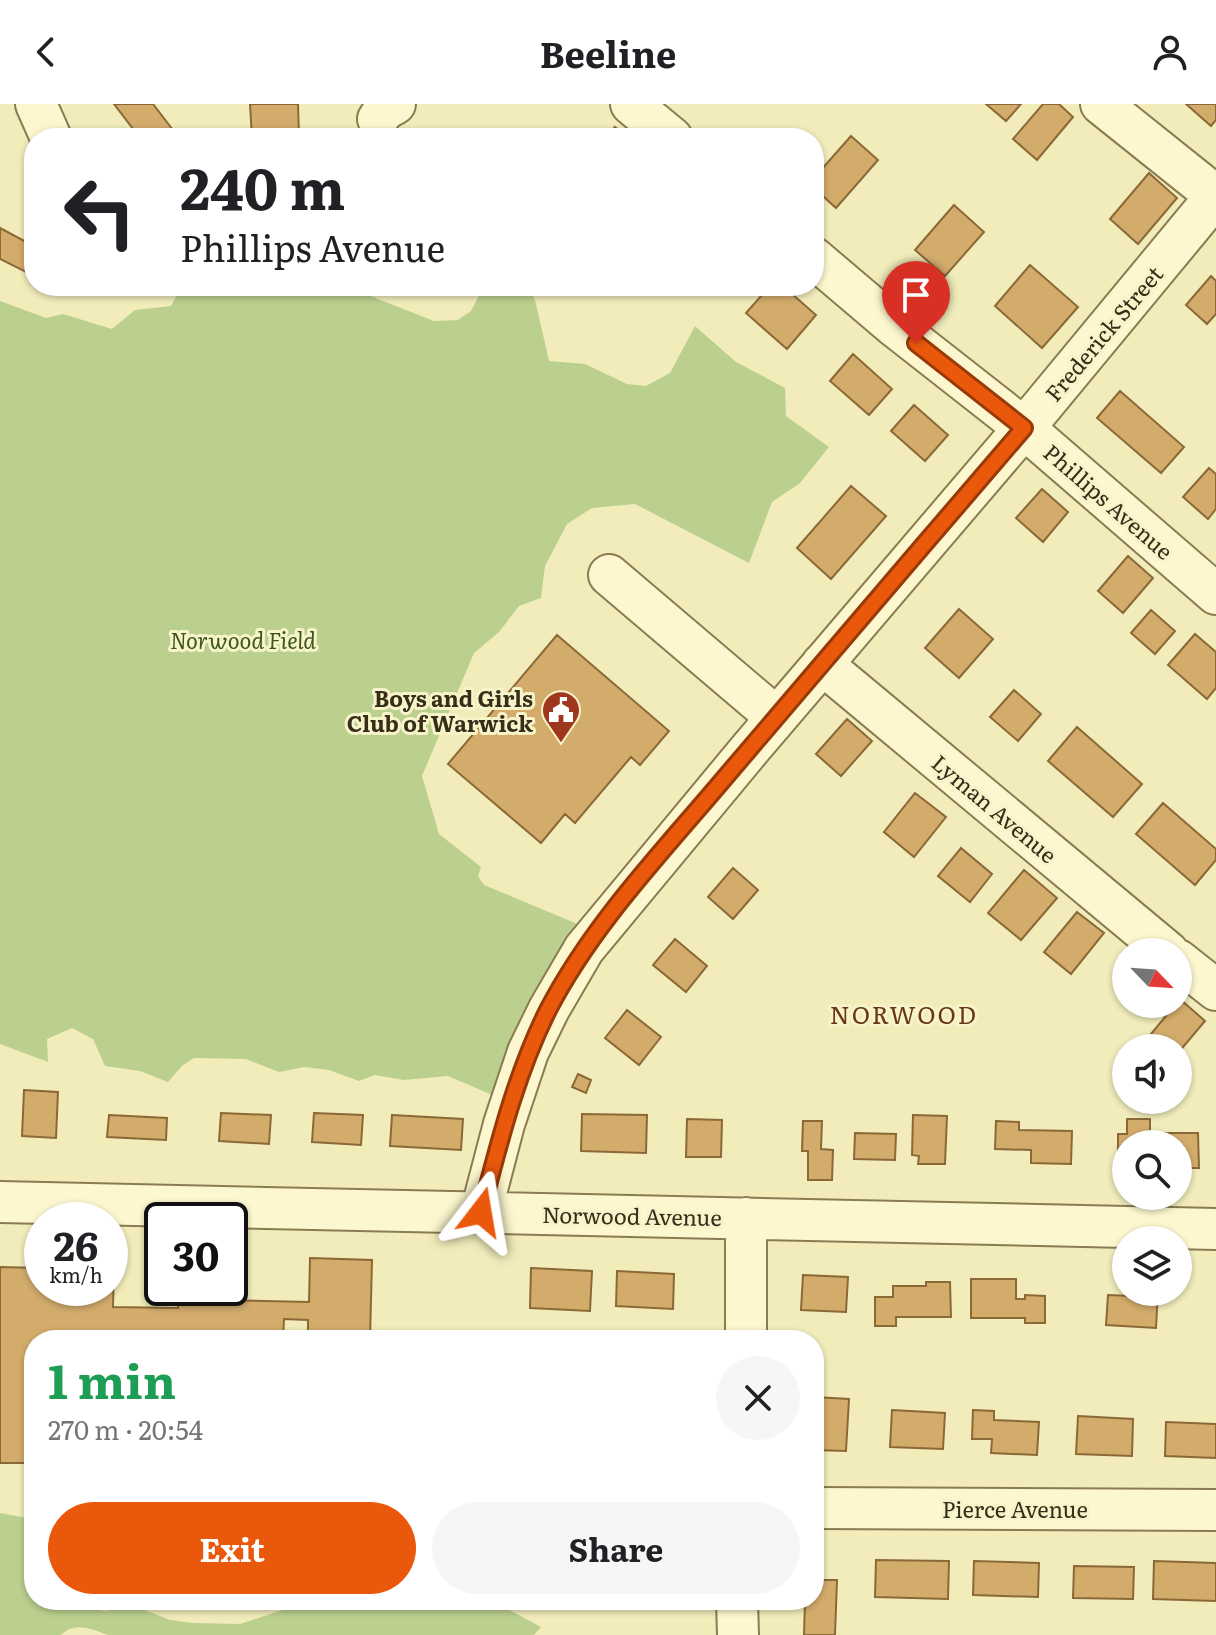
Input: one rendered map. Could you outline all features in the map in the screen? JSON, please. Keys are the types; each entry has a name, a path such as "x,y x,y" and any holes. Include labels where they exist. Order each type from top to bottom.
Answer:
{"street":[{"path":"36,104 47,128"},
{"path":"631,104 660,128"},
{"path":"1101,104 1216,196"},
{"name":"Frederick Street","path":"481,1212 504,1124 528,1052 584,949 1216,196"},
{"name":"Phillips Avenue","path":"824,266 1024,428 1216,594"},
{"path":"609,575 776,717"},
{"name":"Lyman Avenue","path":"822,664 1151,938"},
{"path":"1192,971 1216,990"},
{"name":"Norwood Avenue","path":"0,1202 1216,1229"},
{"path":"746,1218 746,1330"},
{"name":"Pierce Avenue","path":"824,1508 1216,1510"},
{"path":"737,1610 738,1635"}],"green space":[{"name":"Norwood Field","path":"176,296 370,296 434,321 458,320 471,311 479,296 533,296 549,361 585,364 627,384 646,386 670,373 695,326 736,362 785,388 786,416 829,447 800,483 772,502 749,563 635,504 592,508 567,524 545,566 541,598 519,606 499,632 474,653 422,776 439,834 481,867 478,876 484,885 599,933 511,1103 448,1076 404,1080 375,1075 359,1081 329,1070 304,1067 279,1072 246,1059 194,1058 168,1082 140,1071 105,1066 93,1039 72,1028 47,1039 48,1062 0,1044 0,301 46,318 63,314 112,329 135,310 171,306"},
{"path":"0,1513 24,1518 24,1610 145,1610 170,1620 240,1624 283,1610 510,1610 541,1627 534,1635 108,1635 78,1627 61,1635 0,1635"}],"building":[{"path":"114,104 153,104 171,128 132,128"},
{"path":"250,104 298,104 299,128 251,128"},
{"path":"986,104 1021,104 1006,121"},
{"path":"1043,104 1059,104 1073,117 1037,160 1013,139"},
{"path":"1186,104 1216,104 1216,120 1211,126"},
{"path":"851,136 878,160 836,208 824,197 824,167"},
{"path":"1149,173 1177,198 1138,244 1110,219"},
{"path":"954,205 984,232 945,276 915,250"},
{"path":"0,228 24,241 24,271 0,259"},
{"path":"1030,265 1078,307 1042,348 995,306"},
{"path":"1211,276 1216,281 1216,314 1207,324 1186,305"},
{"path":"761,296 794,296 816,315 787,349 746,313"},
{"path":"853,354 892,389 869,415 830,381"},
{"path":"1120,391 1184,447 1161,473 1097,418"},
{"path":"914,405 948,435 925,461 891,431"},
{"path":"1209,468 1216,474 1216,509 1208,519 1183,497"},
{"path":"851,486 886,516 831,579 797,548"},
{"path":"1042,489 1068,512 1043,542 1016,518"},
{"path":"1128,556 1153,578 1123,613 1098,591"},
{"path":"959,609 993,639 959,678 925,648"},
{"path":"1151,610 1175,631 1155,654 1131,633"},
{"path":"1195,634 1216,652 1216,688 1207,699 1168,665"},
{"name":"Boys and Girls Club of Warwick","path":"557,635 669,731 640,765 631,757 575,823 565,814 541,843 448,764"},
{"path":"1014,690 1041,714 1018,741 990,717"},
{"path":"847,719 872,741 841,776 816,754"},
{"path":"1077,727 1142,784 1113,817 1048,761"},
{"path":"915,793 946,817 914,857 884,832"},
{"path":"1163,803 1216,849 1216,860 1195,885 1136,834"},
{"path":"961,848 992,874 970,902 938,876"},
{"path":"733,868 758,890 733,919 708,897"},
{"path":"1024,870 1057,898 1021,940 988,913"},
{"path":"1077,912 1104,933 1071,974 1044,952"},
{"path":"675,939 707,966 686,992 653,965"},
{"path":"627,1010 661,1037 639,1065 605,1038"},
{"path":"1192,1010 1205,1021 1192,1036 1192,1034 1151,1034 1164,1018 1192,1018"},
{"path":"578,1074 591,1080 586,1093 572,1087"},
{"path":"24,1090 58,1092 56,1138 22,1136"},
{"path":"221,1113 271,1115 269,1144 219,1141"},
{"path":"314,1113 363,1115 361,1145 312,1142"},
{"path":"582,1114 647,1115 646,1153 581,1151"},
{"path":"109,1115 167,1118 166,1140 107,1137"},
{"path":"392,1115 463,1119 461,1150 390,1146"},
{"path":"913,1115 947,1116 945,1164 918,1164 919,1156 912,1155"},
{"path":"687,1119 722,1120 721,1157 686,1157"},
{"path":"1127,1119 1150,1119 1150,1130 1127,1130"},
{"path":"803,1121 822,1121 821,1149 833,1150 832,1180 808,1180 808,1151 802,1151"},
{"path":"996,1121 1019,1122 1019,1130 1072,1131 1071,1164 1031,1163 1031,1150 995,1149"},
{"path":"855,1133 896,1134 895,1160 854,1159"},
{"path":"1192,1133 1198,1133 1199,1168 1192,1168"},
{"path":"310,1258 372,1260 370,1330 308,1330 308,1320 284,1319 283,1330 24,1330 24,1463 0,1463 0,1267 24,1268 24,1306 178,1308 248,1306 248,1301 309,1302"},
{"path":"531,1268 592,1271 590,1311 530,1308"},
{"path":"617,1271 674,1274 673,1309 616,1306"},
{"path":"803,1275 848,1277 846,1312 801,1310"},
{"path":"971,1279 1016,1279 1016,1299 1025,1299 1025,1295 1045,1296 1045,1323 1025,1323 1025,1318 971,1318"},
{"path":"926,1282 950,1282 951,1317 896,1317 896,1326 875,1326 875,1297 893,1297 893,1286 926,1286"},
{"path":"1108,1295 1112,1295 1112,1306 1157,1306 1156,1328 1106,1325"},
{"path":"824,1398 849,1399 846,1451 824,1450"},
{"path":"892,1410 945,1413 943,1449 890,1447"},
{"path":"973,1410 994,1411 994,1420 1039,1422 1037,1455 991,1453 992,1439 972,1439"},
{"path":"1078,1416 1133,1419 1132,1456 1076,1454"},
{"path":"1166,1422 1216,1424 1216,1458 1165,1456"},
{"path":"876,1560 949,1561 948,1599 875,1597"},
{"path":"974,1561 1039,1563 1038,1597 973,1595"},
{"path":"1154,1561 1216,1563 1216,1601 1153,1599"},
{"path":"1074,1566 1134,1567 1133,1599 1073,1598"},
{"path":"824,1580 837,1580 835,1635 804,1635 805,1610 824,1610"}],"place":[{"name":"Boys and Girls Club of Warwick","path":"561,744"}],"district":[{"name":"NORWOOD","path":"904,1013"}],"route":[{"path":"481,1212 504,1124 528,1052 584,949 766,729 1024,428 916,343"}]}
